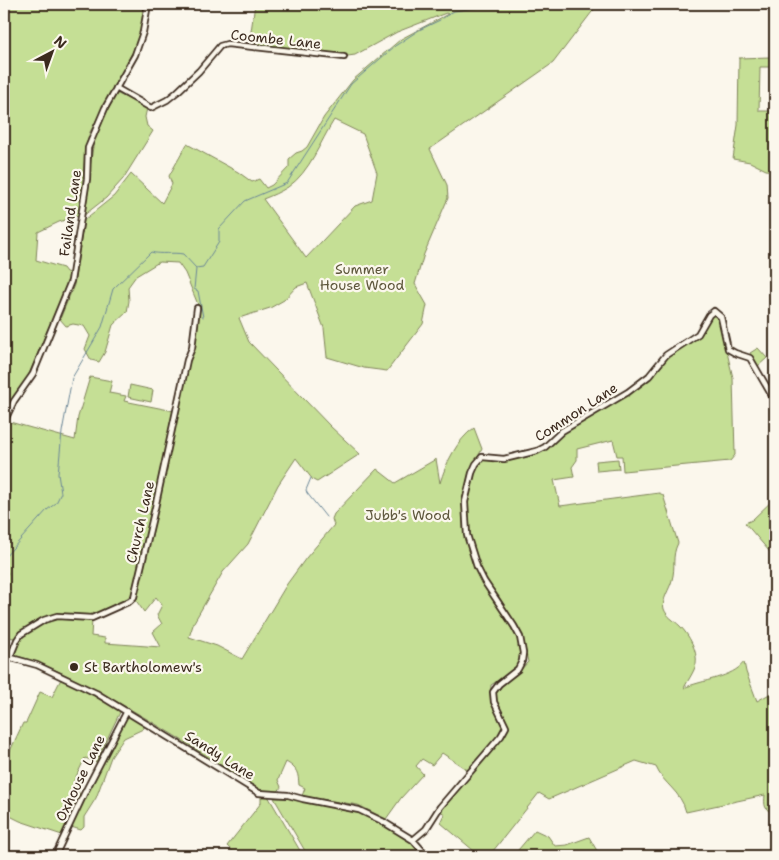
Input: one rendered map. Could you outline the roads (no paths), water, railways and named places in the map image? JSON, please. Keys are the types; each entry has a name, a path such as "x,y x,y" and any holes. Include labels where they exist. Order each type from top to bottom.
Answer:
{"street":[{"name":"Failand Lane","path":"4,422 14,401 33,374 71,281 87,179 88,148 116,88 135,55 143,32 148,4"},
{"name":"Coombe Lane","path":"116,88 151,108 167,100 177,92 199,71 220,46 227,44 344,57"},
{"name":"Church Lane","path":"10,657 16,640 21,634 44,620 57,616 92,618 130,601 134,597 186,360 192,348 197,308"},
{"name":"Common Lane","path":"413,840 426,829 440,807 501,736 506,727 494,702 493,692 499,684 518,669 522,661 523,653 520,637 496,596 484,581 477,567 467,535 465,502 472,473 478,460 482,458 504,459 537,451 545,447 562,431 628,392 649,376 666,355 698,334 709,315 714,311 720,317 728,349 750,358 775,401"},
{"name":"Sandy Lane","path":"4,656 37,665 60,675 127,711 259,793 288,795 359,810 382,821 413,840 427,856"},
{"name":"Oxhouse Lane","path":"55,856 84,794 127,711"}],"waterway":[{"path":"443,18 454,11 503,4"},
{"path":"4,558 47,510 56,503 61,493 58,474 62,432 72,378 102,327 113,289 151,252 183,254 196,268 203,267 219,242 219,229 245,201 287,183 351,84 395,46 419,30 440,20"},
{"path":"196,269 194,289 198,291 203,317"},
{"path":"311,478 306,490 307,493 326,517"},
{"path":"4,565 7,572 4,576"}],"place":[{"name":"St Bartholomew's","path":"74,667"}],"park label":[{"name":"Summer House Wood","path":"362,278"},
{"name":"Jubb's Wood","path":"408,515"}]}
